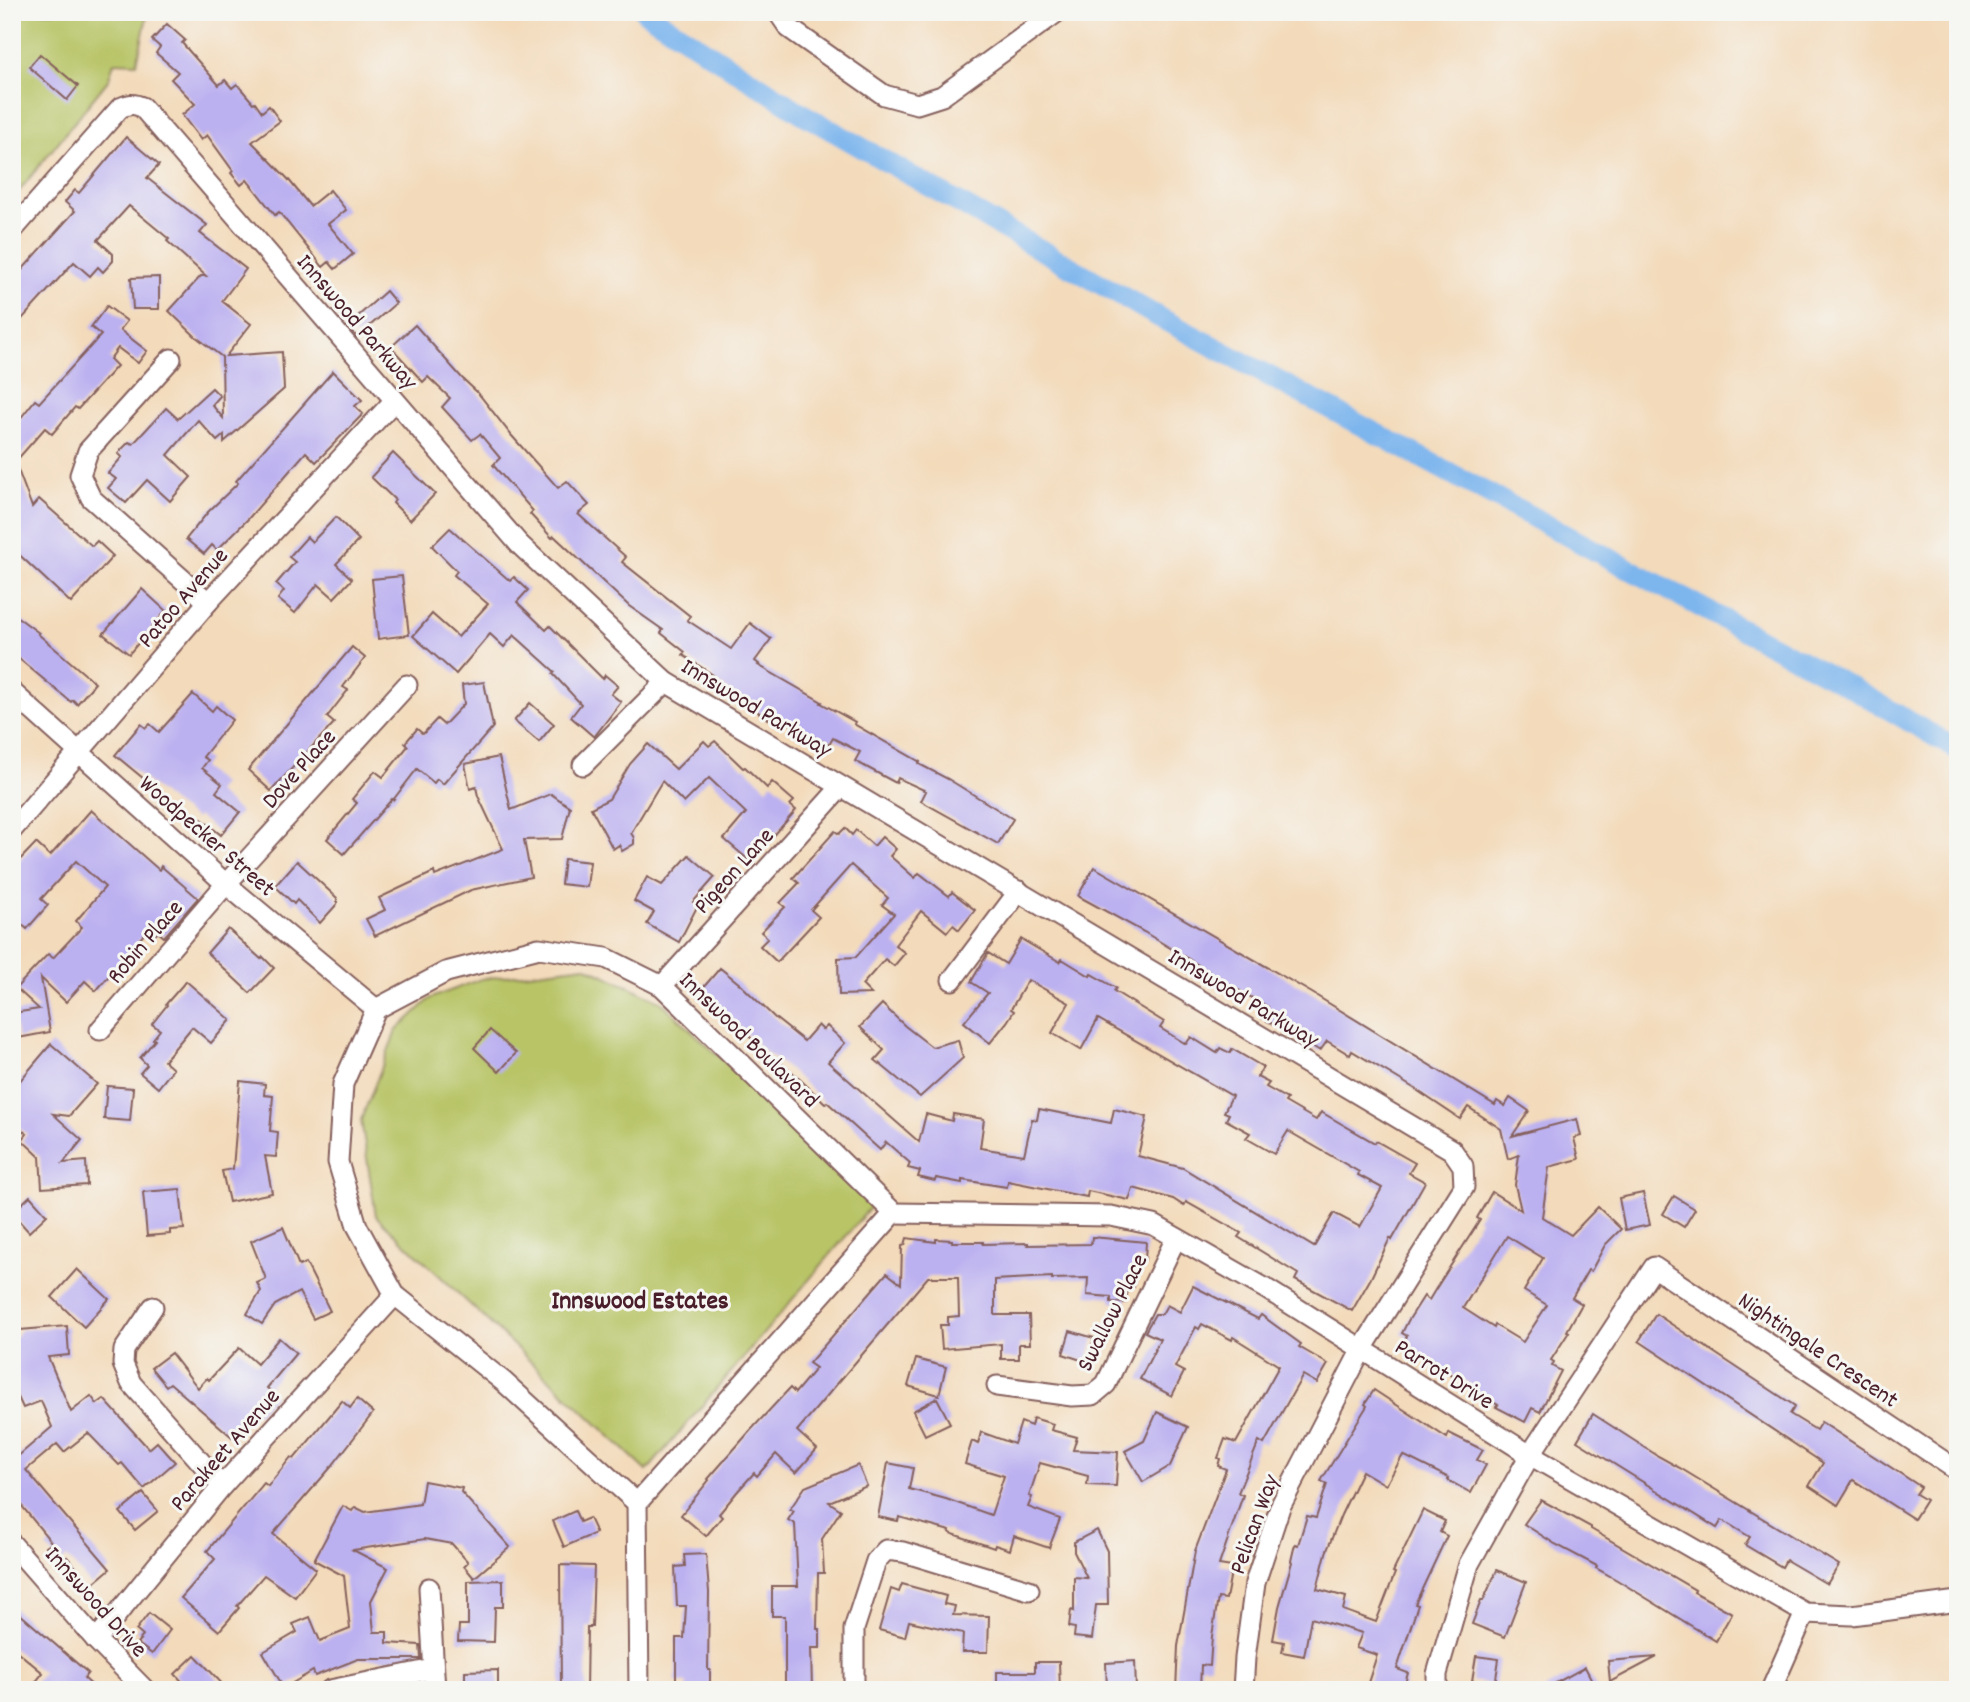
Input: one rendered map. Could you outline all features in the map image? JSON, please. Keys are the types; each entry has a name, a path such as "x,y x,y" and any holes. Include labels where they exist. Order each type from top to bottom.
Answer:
{"street":[{"path":"778,12 789,28 884,95 917,104 942,96 1054,13"},
{"name":"Innswood Parkway","path":"12,230 120,108 128,104 142,107 519,544 666,682 1452,1150 1463,1166 1464,1186 1362,1349"},
{"path":"171,359 88,451 80,475 91,498 208,603"},
{"name":"Patoo Avenue","path":"12,830 208,603 394,401"},
{"path":"583,765 666,682"},
{"name":"Dove Place","path":"226,884 407,685"},
{"name":"Woodpecker Street","path":"12,692 226,884 376,1009"},
{"name":"Pigeon Lane","path":"662,986 841,787"},
{"name":"Robin Place","path":"100,1030 226,884"},
{"path":"952,980 1018,891"},
{"name":"Innswood Boulavard","path":"376,1009 446,972 539,948 606,957 662,986 894,1213"},
{"path":"376,1009 344,1084 338,1161 357,1226 395,1295 504,1382 637,1503"},
{"path":"639,1690 637,1503 894,1213"},
{"name":"Parrot Drive","path":"894,1213 1111,1216 1154,1225 1268,1290 1530,1455 1805,1612 1852,1615 1958,1601"},
{"name":"Swallow Place","path":"997,1386 1072,1396 1093,1395 1107,1384 1177,1238"},
{"name":"Nightingale Crescent","path":"1530,1455 1654,1267 1958,1471"},
{"name":"Parakeet Avenue","path":"96,1640 222,1486 395,1295"},
{"path":"153,1307 124,1350 123,1364 131,1383 222,1486"},
{"name":"Pelican Way","path":"1243,1690 1255,1583 1280,1507 1362,1349"},
{"path":"1437,1690 1437,1674 1469,1564 1530,1455"},
{"name":"Innswood Drive","path":"12,1544 96,1640 145,1690"},
{"path":"854,1690 854,1629 876,1561 886,1550 903,1552 1030,1590"},
{"path":"429,1588 435,1690"},
{"path":"1771,1690 1805,1612"},
{"path":"330,1690 433,1669"}],"green space":[{"path":"12,12 148,12 137,63 114,62 109,79 12,200"},
{"path":"585,966 660,1001 875,1202 647,1471 376,1216 361,1120 396,1031 431,998 481,979"}],"building":[{"path":"167,24 185,40 182,43 219,85 225,80 232,88 237,84 262,112 269,106 280,121 252,142 310,206 330,190 346,210 328,224 353,254 335,269 329,262 323,267 279,212 275,215 247,180 241,185 207,135 201,140 182,115 195,104 171,79 178,72 156,53 160,47 152,40"},
{"path":"40,54 78,86 67,100 29,67"},
{"path":"126,137 159,165 147,178 207,225 200,233 246,269 222,301 251,324 226,356 282,352 284,389 224,442 224,435 217,441 198,420 168,455 191,477 170,501 147,480 126,503 108,488 116,479 108,473 122,457 118,453 129,442 133,444 166,408 178,419 212,388 220,396 212,405 223,418 222,357 169,311 201,276 206,276 167,241 169,239 129,206 98,240 113,254 113,261 103,272 98,267 90,276 74,262 12,330 12,281 75,211 65,202 75,190 79,193"},
{"path":"159,277 159,309 133,309 131,278"},
{"path":"386,291 396,303 357,337 347,326"},
{"path":"107,306 127,321 120,330 147,351 138,363 118,348 110,359 117,366 52,434 45,428 15,462 32,507 39,499 92,546 97,541 113,556 71,603 12,548 12,429 35,400 39,403 101,335 91,327"},
{"path":"415,325 478,393 558,488 567,481 589,505 578,514 626,557 622,562 690,616 687,620 731,649 750,623 771,639 755,661 758,665 1013,819 998,844 921,801 926,791 898,778 896,783 855,761 860,752 833,738 829,745 771,714 768,719 683,655 685,652 661,633 663,630 629,606 554,536 552,538 530,514 533,511 493,465 500,458 480,434 472,440 442,407 450,398 428,377 423,382 391,347"},
{"path":"333,371 362,400 355,406 363,414 316,462 306,452 248,519 217,550 212,545 204,554 186,539 208,512 238,483 236,481"},
{"path":"393,453 435,494 410,520 393,503 395,500 371,477"},
{"path":"336,517 359,540 336,564 352,579 334,598 318,584 295,613 278,599 284,591 276,584 295,562 289,557 307,537 312,542"},
{"path":"450,528 510,581 514,577 528,590 517,602 546,630 550,626 603,679 605,675 618,686 611,694 621,702 594,737 571,717 581,704 553,674 555,672 514,635 504,647 490,634 456,674 413,636 432,614 458,637 488,604 454,575 457,571 432,546"},
{"path":"402,576 409,635 378,639 372,579"},
{"path":"142,589 166,611 129,654 103,634"},
{"path":"12,613 39,633 95,683 77,704 73,700 71,702 12,653"},
{"path":"352,647 365,658 343,687 348,690 327,717 334,723 271,791 248,770"},
{"path":"484,682 493,727 443,784 437,779 434,783 417,769 344,854 327,839 357,803 352,799 375,771 383,777 408,746 405,743 417,729 423,734 437,719 444,725 464,704 462,685"},
{"path":"193,694 212,711 216,706 232,720 203,757 208,760 202,768 222,784 216,792 240,812 221,835 198,816 196,819 172,802 115,755 141,724 146,728 150,724 159,732"},
{"path":"530,703 554,724 539,742 514,721"},
{"path":"704,741 709,746 715,741 767,788 772,782 794,801 790,805 796,810 751,862 724,839 746,813 709,778 684,803 662,781 631,833 634,844 622,851 619,845 613,849 591,808 609,799 630,764 648,744 676,769"},
{"path":"499,757 511,810 551,794 570,807 562,839 524,840 531,877 471,890 375,936 366,919 385,910 379,898 434,872 435,876 503,849 476,787 470,789 465,764"},
{"path":"91,810 159,870 161,866 198,898 164,937 158,932 152,938 145,933 96,991 85,981 66,1002 41,978 50,1032 18,1038 13,1013 39,1009 16,988 48,954 53,958 82,927 76,921 105,887 76,861 41,899 48,905 27,929 12,916 12,868 36,843 50,856"},
{"path":"845,828 852,835 856,830 874,846 882,837 896,849 890,856 915,878 919,873 949,896 952,892 975,910 959,930 953,925 947,932 921,911 895,945 905,953 894,966 885,959 862,985 871,994 839,995 838,958 856,957 894,914 882,905 888,898 851,865 811,910 819,917 777,962 760,946 768,938 761,932 785,907 780,903 799,883 793,878 835,831 839,834"},
{"path":"689,855 715,877 693,902 698,905 679,942 647,924 654,912 634,901 647,877 662,885"},
{"path":"564,859 590,862 587,887 561,884"},
{"path":"297,861 337,898 337,904 320,923 297,900 294,904 275,886"},
{"path":"1094,867 1312,993 1495,1105 1497,1101 1505,1106 1510,1098 1529,1111 1512,1136 1577,1119 1581,1136 1574,1138 1579,1159 1549,1167 1542,1217 1571,1235 1598,1207 1621,1229 1605,1245 1572,1298 1582,1304 1567,1331 1569,1332 1551,1360 1554,1362 1552,1366 1561,1371 1540,1412 1532,1408 1525,1422 1496,1407 1498,1405 1471,1388 1472,1385 1431,1364 1433,1360 1403,1344 1407,1336 1402,1333 1408,1321 1424,1296 1429,1300 1480,1220 1477,1218 1492,1192 1521,1210 1515,1185 1519,1155 1508,1159 1501,1129 1468,1107 1460,1119 1352,1051 1350,1055 1327,1041 1320,1051 1262,1018 1268,1007 1144,932 1078,896","holes":["1507,1236 1543,1258 1524,1291 1547,1305 1523,1342 1495,1325 1494,1328 1463,1308"]},
{"path":"228,929 274,968 250,993 207,953"},
{"path":"1021,939 1060,962 1062,959 1116,988 1114,991 1164,1022 1160,1028 1186,1044 1191,1037 1217,1053 1220,1048 1230,1053 1232,1049 1263,1067 1257,1077 1269,1083 1266,1087 1316,1120 1321,1112 1415,1163 1409,1173 1425,1182 1392,1240 1390,1238 1352,1311 1295,1280 1298,1274 1238,1237 1241,1233 1186,1202 1184,1206 1173,1199 1133,1188 1129,1200 1088,1191 1087,1197 1008,1181 1007,1187 918,1177 920,1171 908,1168 910,1163 886,1142 880,1150 761,1048 702,989 720,968 804,1041 818,1025 823,1030 827,1026 845,1043 828,1062 919,1142 926,1114 952,1121 953,1114 984,1119 980,1148 1024,1155 1032,1119 1037,1120 1039,1109 1111,1123 1114,1109 1147,1117 1138,1156 1183,1168 1314,1247 1334,1213 1360,1227 1382,1188 1288,1131 1274,1154 1246,1138 1250,1133 1226,1120 1229,1114 1224,1112 1232,1096 1098,1019 1081,1050 1052,1033 1069,1003 1028,980 1011,1009 1014,1011 990,1043 964,1022 988,993 971,982 988,953 1006,964"},
{"path":"186,981 231,1020 211,1043 192,1027 164,1061 173,1069 158,1088 140,1073 147,1065 140,1058 160,1030 152,1024"},
{"path":"882,1004 932,1047 958,1040 963,1058 920,1097 875,1060 884,1050 860,1027"},
{"path":"490,1030 516,1053 499,1072 474,1048"},
{"path":"51,1044 97,1084 69,1116 53,1114 82,1140 63,1163 86,1161 87,1185 42,1188 40,1157 22,1140 27,1134 12,1122 12,1090"},
{"path":"240,1081 265,1084 264,1095 273,1096 270,1131 278,1132 276,1157 265,1156 272,1193 229,1202 222,1171 233,1169"},
{"path":"107,1086 133,1088 130,1121 104,1119"},
{"path":"180,1189 184,1229 170,1230 170,1234 147,1236 143,1192"},
{"path":"1643,1193 1650,1225 1625,1230 1619,1198"},
{"path":"30,1196 47,1215 29,1232 12,1213"},
{"path":"1674,1196 1695,1209 1684,1227 1663,1214"},
{"path":"283,1227 299,1266 306,1263 330,1311 313,1319 299,1292 275,1305 262,1324 247,1314 261,1291 257,1283 266,1279 251,1241"},
{"path":"1092,1237 1146,1242 1145,1260 1136,1259 1134,1287 1128,1287 1126,1303 1111,1302 1111,1297 1087,1295 1088,1278 995,1280 995,1315 1029,1315 1030,1344 1019,1344 1019,1359 1001,1359 1001,1344 942,1349 940,1325 948,1325 948,1317 959,1316 958,1277 928,1277 797,1431 817,1449 796,1473 776,1454 757,1476 754,1473 737,1492 719,1514 722,1517 706,1536 681,1515 708,1479 790,1388 795,1393 816,1368 809,1363 887,1273 901,1284 902,1246 907,1238 936,1242 936,1239 1028,1245 1091,1244"},
{"path":"77,1269 109,1299 84,1327 52,1297"},
{"path":"1193,1286 1258,1319 1261,1315 1301,1344 1299,1347 1328,1364 1317,1383 1303,1375 1264,1444 1259,1441 1238,1493 1243,1495 1219,1565 1232,1567 1226,1599 1218,1598 1210,1666 1201,1665 1200,1690 1176,1690 1178,1646 1195,1551 1226,1469 1218,1466 1218,1458 1225,1439 1236,1443 1279,1366 1233,1337 1232,1340 1202,1324 1199,1329 1196,1327 1175,1367 1184,1372 1172,1396 1140,1379 1160,1339 1145,1332 1155,1314 1162,1314 1167,1305 1180,1312"},
{"path":"1656,1314 1795,1406 1790,1414 1816,1430 1821,1422 1921,1487 1916,1494 1926,1500 1914,1519 1853,1480 1838,1505 1809,1486 1823,1463 1639,1341"},
{"path":"67,1326 69,1355 48,1357 71,1412 91,1396 97,1404 104,1399 149,1449 157,1442 175,1462 144,1489 122,1463 119,1465 88,1433 64,1452 57,1444 26,1470 110,1569 91,1585 67,1557 60,1563 46,1547 52,1543 12,1494 12,1454 16,1458 52,1427 41,1401 23,1408 12,1384 12,1342 20,1330"},
{"path":"1070,1331 1094,1338 1087,1362 1063,1354"},
{"path":"279,1338 296,1353 267,1388 275,1395 258,1414 255,1411 232,1437 170,1383 166,1386 151,1368 171,1353 198,1388 239,1348 257,1364"},
{"path":"916,1359 946,1367 939,1395 908,1386"},
{"path":"1374,1390 1447,1438 1449,1433 1483,1450 1477,1460 1486,1465 1471,1493 1448,1480 1449,1478 1403,1455 1386,1485 1362,1471 1326,1553 1317,1589 1346,1597 1343,1610 1376,1622 1395,1573 1393,1572 1423,1510 1445,1521 1440,1532 1447,1536 1415,1604 1418,1605 1397,1669 1408,1673 1403,1690 1388,1690 1368,1683 1377,1655 1356,1648 1362,1633 1311,1618 1304,1656 1282,1652 1284,1642 1273,1640 1295,1544 1298,1545 1307,1516 1316,1518 1327,1484 1321,1481"},
{"path":"937,1398 950,1423 925,1435 913,1411"},
{"path":"357,1399 373,1413 332,1466 273,1534 316,1569 295,1597 264,1575 219,1631 181,1598 215,1559 207,1551 264,1483 268,1486 291,1457 294,1459 342,1401 350,1408"},
{"path":"1157,1412 1188,1427 1170,1466 1143,1482 1125,1451 1144,1441"},
{"path":"1593,1414 1839,1565 1827,1584 1786,1560 1782,1567 1745,1545 1750,1537 1722,1520 1717,1528 1577,1441"},
{"path":"1033,1418 1053,1424 1051,1430 1077,1437 1073,1450 1118,1452 1116,1486 1087,1485 1088,1476 1040,1463 1028,1507 1060,1519 1049,1548 1014,1536 1010,1550 995,1545 994,1548 950,1531 899,1517 898,1521 878,1517 888,1463 913,1468 909,1489 991,1515 1004,1476 965,1464 972,1441 978,1444 981,1432 1014,1444 1021,1422 1031,1426"},
{"path":"858,1465 867,1486 829,1502 841,1510 822,1539 824,1573 818,1573 817,1629 820,1629 820,1648 811,1648 812,1690 785,1690 785,1616 772,1616 772,1586 798,1586 795,1524 788,1520 794,1511 790,1509 805,1487"},
{"path":"424,1481 462,1488 461,1492 510,1547 474,1578 464,1566 468,1562 452,1544 425,1539 353,1550 388,1568 371,1601 374,1632 387,1632 387,1643 420,1645 421,1659 358,1659 315,1676 313,1671 284,1688 263,1652 297,1632 293,1624 310,1617 320,1641 350,1629 344,1576 314,1560 343,1506 352,1511 355,1507 365,1512 420,1504"},
{"path":"143,1493 158,1511 135,1530 120,1512"},
{"path":"1541,1500 1591,1527 1732,1613 1716,1641 1596,1568 1597,1566 1524,1524"},
{"path":"575,1511 580,1522 589,1518 596,1533 564,1547 553,1521"},
{"path":"1097,1530 1107,1551 1108,1605 1096,1605 1092,1639 1074,1637 1075,1628 1069,1627 1071,1610 1074,1611 1074,1577 1087,1578 1074,1552 1074,1542"},
{"path":"706,1554 710,1690 686,1690 687,1683 676,1682 676,1638 684,1638 686,1606 677,1606 675,1567 685,1566 684,1555"},
{"path":"560,1565 594,1566 592,1627 587,1627 586,1690 561,1690"},
{"path":"1497,1570 1526,1582 1505,1637 1472,1624"},
{"path":"503,1580 503,1607 495,1607 494,1642 458,1641 459,1625 468,1625 468,1581"},
{"path":"902,1584 946,1596 944,1604 955,1606 953,1615 989,1616 988,1652 962,1652 963,1633 909,1621 905,1637 879,1630 891,1589 899,1592"},
{"path":"12,1607 88,1673 84,1678 97,1690 29,1690 43,1673 12,1647"},
{"path":"149,1613 170,1630 152,1654 137,1643 143,1636 136,1630"},
{"path":"195,1655 228,1690 190,1690 175,1674"},
{"path":"1476,1656 1499,1659 1495,1685 1472,1681"},
{"path":"1657,1657 1610,1682 1608,1661"},
{"path":"1135,1661 1136,1690 1107,1690 1106,1663"},
{"path":"1035,1662 1059,1662 1060,1690 997,1690 997,1672 1035,1672"},
{"path":"1585,1667 1597,1690 1543,1690"},
{"path":"498,1670 498,1687 465,1687 465,1671"}],"waterway":[{"path":"645,12 803,114 1153,314 1859,692 1958,750"}],"district":[{"name":"Innswood Estates","path":"640,1299"}]}
